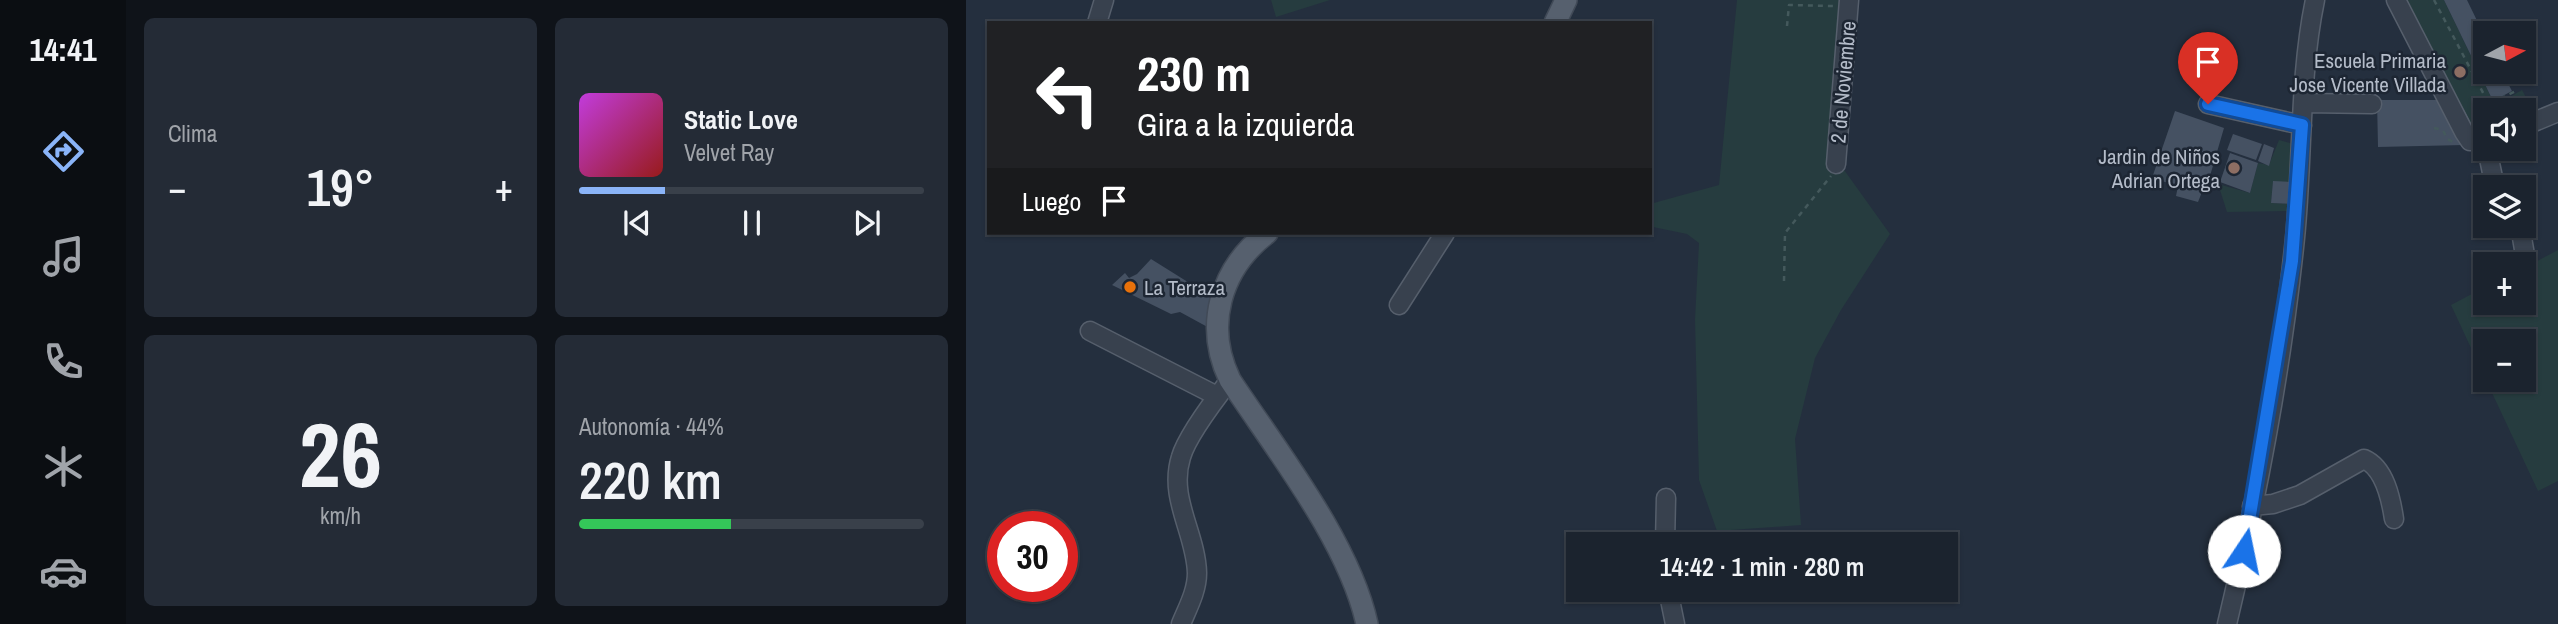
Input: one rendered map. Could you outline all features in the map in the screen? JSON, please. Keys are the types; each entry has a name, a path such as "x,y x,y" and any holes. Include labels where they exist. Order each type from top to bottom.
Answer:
{"main road":[{"path":"1556,21 1566,0"},
{"path":"1264,235 1240,258 1222,293 1217,310 1224,388 1339,550 1358,591 1367,624"}],"street":[{"path":"1098,21 1104,0"},
{"path":"2227,624 2252,506 2292,261 2315,0"},
{"path":"2396,0 2465,132 2473,142"},
{"name":"2 de Noviembre","path":"1836,164 1849,5"},
{"path":"2305,103 2372,104"},
{"path":"2208,104 2302,125"},
{"path":"2536,121 2558,112"},
{"path":"1399,304 1444,235"},
{"path":"1090,331 1224,388 1181,454 1178,499 1197,570 1195,589 1181,624"},
{"path":"2252,506 2288,500 2364,460 2373,465 2387,487 2394,519"},
{"path":"1665,532 1666,498"},
{"path":"1670,602 1675,624"}],"path":[{"path":"2434,0 2486,98"},
{"path":"1787,26 1789,5 1849,5"},
{"path":"2501,98 2516,91"},
{"path":"1784,281 1785,233 1836,171 1836,164"}],"green space":[{"path":"1271,0 1330,0 1276,17"},
{"path":"1737,0 1843,0 1842,167 1890,234 1841,310 1815,358 1795,439 1801,525 1717,531 1699,480 1695,320 1699,243 1687,234 1653,227 1652,203 1719,185"},
{"path":"2402,0 2444,0 2473,60 2473,84 2485,84 2492,98 2473,98 2473,127"},
{"path":"2522,90 2526,98 2508,98"},
{"path":"2279,140 2297,145 2293,182 2273,182 2271,203 2291,204 2291,211 2227,212 2218,184 2250,193 2258,163 2269,165"},
{"path":"2558,250 2558,481 2538,491 2492,392 2536,392 2536,329 2473,329 2473,352 2451,305 2473,293 2473,315 2536,315 2536,262"}],"building":[{"path":"2444,0 2467,0 2477,21 2473,21 2473,60"},
{"path":"2485,84 2508,84 2512,91 2499,98 2492,98"},
{"path":"2458,99 2473,127 2473,137 2464,145 2378,147 2377,100 2444,100 2448,105"},
{"path":"2175,111 2224,128 2205,193 2202,192 2198,202 2176,196 2178,186 2152,178"},
{"path":"2233,134 2262,144 2256,160 2227,150"},
{"path":"2264,144 2274,148 2269,166 2258,161"},
{"path":"2230,153 2258,163 2250,193 2220,182"},
{"path":"2273,181 2293,182 2291,204 2271,203"},
{"path":"1151,259 1199,289 1219,292 1213,330 1180,312 1171,314 1112,285 1125,273 1129,278 1137,274"}],"place":[{"name":"Escuela Primaria Jose Vicente Villada","path":"2460,72"},
{"name":"Jardin de Niños Adrian Ortega","path":"2234,168"},
{"name":"La Terraza","path":"1130,287"}],"route":[{"path":"2208,104 2302,125 2298,209 2292,261 2244,551"}]}
